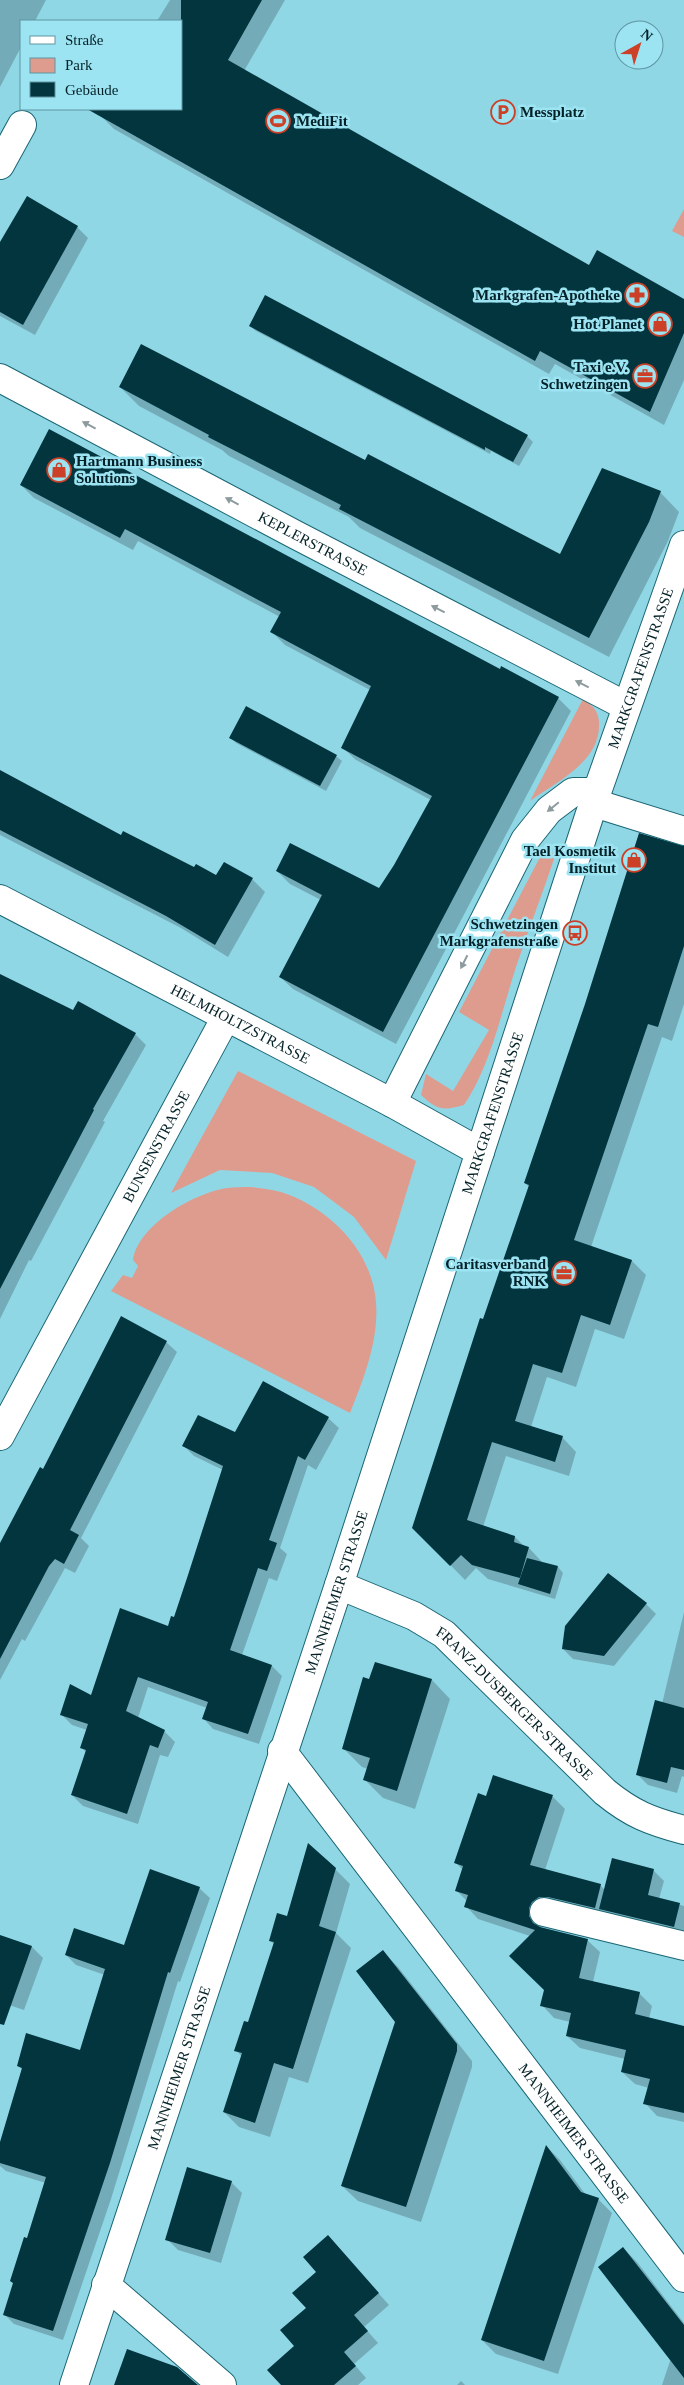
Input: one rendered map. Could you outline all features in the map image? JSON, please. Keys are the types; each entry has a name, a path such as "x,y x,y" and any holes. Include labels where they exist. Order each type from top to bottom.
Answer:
{"street":[{"path":"0,165 22,125"},
{"name":"KEPLERSTRASSE","path":"0,378 294,534 626,706"},
{"name":"MARKGRAFENSTRASSE","path":"388,1434 593,804 684,545"},
{"path":"392,1103 525,840 549,810 573,792 639,832"},
{"path":"593,804 684,831"},
{"name":"HELMHOLTZSTRASSE","path":"0,899 392,1103 480,1152"},
{"name":"BUNSENSTRASSE","path":"0,1436 7,1408 85,1276 226,1017"},
{"name":"MANNHEIMER STRASSE","path":"74,2385 388,1434"},
{"name":"FRANZ-DUSBERGER-STRASSE","path":"339,1586 430,1624 461,1650 612,1798 628,1810 684,1830"},
{"name":"MANNHEIMER STRASSE","path":"282,1751 684,2278"},
{"path":"544,1912 684,1946"},
{"path":"106,2285 222,2385"}],"green space":[{"path":"684,209 684,237 672,231"},
{"path":"583,699 593,707 597,714 599,727 597,740 584,761 563,779 530,801"},
{"path":"546,851 553,853 554,859 481,1073 464,1105 451,1108 436,1106 421,1095 426,1074 453,1091 489,1030 459,1012 539,859"},
{"path":"238,1071 416,1161 386,1260 354,1217 314,1187 272,1173 220,1170 171,1193"},
{"path":"250,1187 281,1192 315,1208 345,1233 357,1248 366,1265 373,1283 376,1302 375,1330 365,1373 350,1413 111,1291 123,1275 132,1278 138,1266 133,1260 137,1247 156,1223 199,1196 227,1188"}],"building":[{"path":"181,0 262,0 228,60 589,265 597,250 684,299 684,333 650,412 540,351 535,361 89,110 182,110"},
{"path":"27,196 78,226 23,325 0,312 0,242"},
{"path":"265,295 528,435 513,462 485,447 485,450 249,326"},
{"path":"141,344 365,460 368,454 560,554 602,468 661,491 649,522 589,638 339,509 341,505 208,437 209,435 119,387"},
{"path":"49,429 500,669 501,666 559,697 383,1032 279,977 322,895 276,871 290,843 379,888 394,865 432,796 341,748 371,686 270,632 281,612 125,529 120,538 20,485"},
{"path":"246,706 337,755 320,786 229,738"},
{"path":"0,770 121,835 123,831 194,867 196,864 216,875 224,862 253,878 215,945 166,916 0,830"},
{"path":"639,833 684,846 684,946 658,1027 648,1024 574,1240 632,1260 610,1325 581,1315 562,1373 533,1364 515,1421 563,1436 555,1462 492,1442 467,1520 515,1536 514,1542 529,1547 520,1578 472,1565 461,1555 450,1566 412,1528 480,1318 483,1319 529,1185 524,1183 585,1004"},
{"path":"0,974 73,1010 78,1001 136,1033 93,1109 0,1289"},
{"path":"121,1316 167,1341 70,1530 79,1535 64,1564 55,1559 49,1566 0,1659 0,1543 40,1467 43,1469"},
{"path":"263,1381 329,1417 305,1460 298,1456 269,1540 277,1543 267,1571 258,1568 230,1650 272,1665 248,1734 202,1719 208,1702 138,1677 126,1711 165,1730 158,1748 150,1745 127,1814 71,1795 86,1750 80,1748 88,1724 60,1715 70,1684 91,1695 120,1608 168,1626 171,1616 174,1617 223,1466 182,1446 198,1415 235,1432"},
{"path":"527,1558 558,1566 550,1594 518,1584"},
{"path":"608,1573 647,1603 604,1656 562,1649 565,1626"},
{"path":"375,1662 432,1679 397,1791 363,1780 370,1758 342,1749 363,1677 369,1679"},
{"path":"655,1700 684,1708 684,1770 671,1767 667,1783 636,1775"},
{"path":"493,1775 553,1795 530,1865 601,1884 595,1908 548,1897 539,1897 532,1902 529,1908 529,1916 533,1923 540,1927 588,1939 579,1978 640,1992 635,2014 684,2026 684,2113 643,2104 650,2079 621,2072 626,2050 566,2036 571,2013 540,2006 544,1990 509,1956 535,1930 464,1907 468,1895 455,1891 463,1866 454,1863 478,1793 486,1796"},
{"path":"308,1843 336,1868 319,1926 336,1932 293,2069 274,2063 255,2123 223,2112 242,2053 234,2051 244,2021 248,2022 274,1942 269,1941 277,1913 287,1916"},
{"path":"612,1858 654,1869 648,1895 680,1903 674,1927 599,1909"},
{"path":"150,1869 200,1887 170,1973 168,1972 110,2163 53,2331 3,2315 13,2283 10,2281 24,2237 27,2238 46,2177 0,2163 0,2142 22,2068 17,2066 26,2033 80,2050 105,1969 65,1955 74,1928 124,1945"},
{"path":"0,1935 32,1946 4,2025 0,2024"},
{"path":"383,1950 457,2044 457,2051 406,2207 341,2186 395,2022 356,1971"},
{"path":"546,2145 581,2192 599,2198 544,2361 481,2340"},
{"path":"187,2167 232,2181 210,2253 165,2240"},
{"path":"328,2235 379,2293 354,2315 368,2331 344,2352 356,2366 334,2385 281,2385 267,2370 294,2346 280,2330 306,2308 292,2293 316,2272 303,2257"},
{"path":"623,2247 684,2325 684,2378 598,2267"},
{"path":"127,2349 177,2367 198,2385 114,2385"}],"place":[{"name":"Messplatz","path":"503,112"},
{"name":"MediFit","path":"278,121"},
{"name":"Markgrafen-Apotheke","path":"637,295"},
{"name":"Hot Planet","path":"660,324"},
{"name":"Taxi e.V. Schwetzingen","path":"645,376"},
{"name":"Hartmann Business Solutions","path":"59,470"},
{"name":"Tael Kosmetik Institut","path":"634,860"},
{"name":"Schwetzingen Markgrafenstraße","path":"575,933"},
{"name":"Caritasverband RNK","path":"564,1273"}]}
